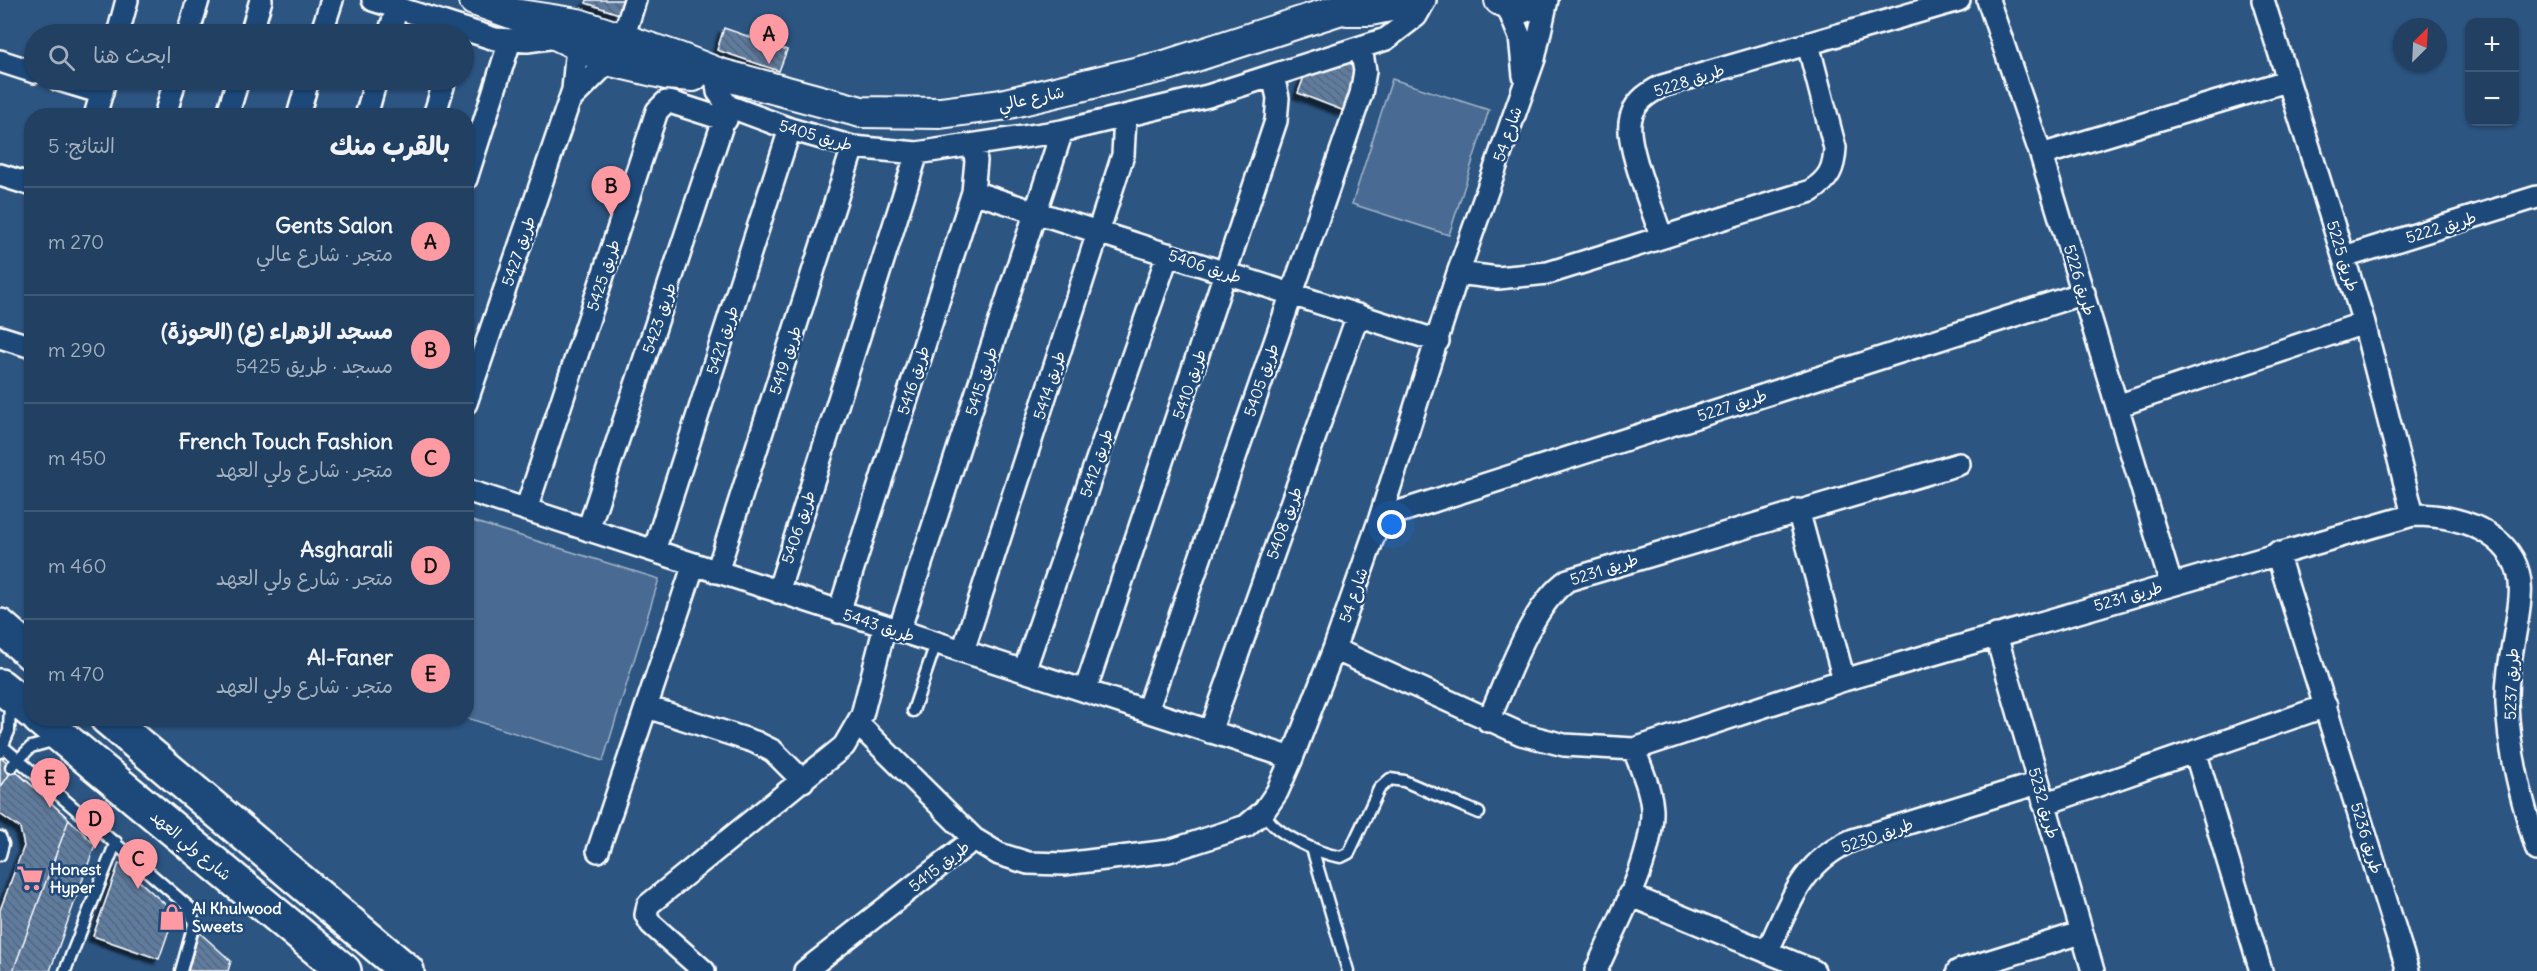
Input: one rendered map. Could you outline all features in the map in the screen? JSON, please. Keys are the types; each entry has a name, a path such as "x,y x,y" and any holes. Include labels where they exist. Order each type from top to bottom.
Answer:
{"main road":[{"path":"0,626 24,647"},
{"name":"شارع ولي العهد","path":"48,726 344,971"},
{"path":"116,726 407,971"}],"street":[{"path":"121,24 127,0"},
{"path":"191,24 198,0"},
{"path":"254,24 261,0"},
{"path":"324,24 332,0"},
{"path":"373,0 442,24"},
{"path":"616,50 635,0"},
{"name":"شارع عالي","path":"476,1 514,18 616,50 666,74 720,74 861,112 940,113 1001,105 1158,68 1335,9 1369,0"},
{"name":"شارع عالي","path":"1335,9 1370,10 1420,0"},
{"name":"طريق 5405","path":"727,113 853,147 917,153 974,146 1062,131 1125,117 1273,76 1361,48 1386,39 1402,29 1416,15 1425,0"},
{"path":"1503,2 1528,7 1542,0"},
{"name":"شارع 54","path":"974,839 999,854 1028,863 1064,864 1169,851 1246,826 1264,811 1277,792 1334,649 1380,518 1458,273 1525,82 1544,22 1547,0"},
{"name":"طريق 5228","path":"1661,236 1631,141 1630,123 1635,107 1646,94 1662,86 1959,0"},
{"name":"طريق 5226","path":"1988,0 2041,155 2172,584"},
{"name":"طريق 5225","path":"2263,0 2364,323 2413,516"},
{"path":"460,24 476,1"},
{"name":"شارع 54","path":"1503,2 1520,37 1525,82"},
{"path":"392,24 397,8"},
{"path":"474,34 495,39 514,18"},
{"path":"474,152 514,18"},
{"name":"طريق 5427","path":"474,380 570,100 575,80 574,36"},
{"path":"1458,273 1498,278 1548,273 1811,191 1826,181 1834,166 1835,148 1808,44"},
{"name":"طريق 5405","path":"1147,711 1364,82 1361,48"},
{"name":"طريق 5427","path":"570,100 616,50"},
{"path":"0,61 24,69"},
{"path":"720,74 717,84 718,92 727,113"},
{"name":"طريق 5410","path":"1084,691 1227,273 1276,122 1278,98 1273,76"},
{"path":"2041,155 2287,81"},
{"path":"98,108 103,90"},
{"path":"167,108 173,90"},
{"path":"229,108 235,90"},
{"path":"300,108 305,90"},
{"path":"368,108 373,90"},
{"path":"436,108 442,90"},
{"name":"طريق 5425","path":"526,510 657,111 666,102 727,113"},
{"name":"طريق 5423","path":"588,530 727,113"},
{"name":"طريق 5414","path":"963,651 1123,155 1125,117"},
{"name":"طريق 5421","path":"654,551 790,129"},
{"name":"طريق 5415","path":"704,971 651,924 646,915 648,905 844,746 858,724 1037,212 1062,131"},
{"name":"طريق 5416","path":"838,612 973,192 976,161 974,146"},
{"name":"طريق 5419","path":"717,572 853,147"},
{"name":"طريق 5406","path":"778,591 917,153"},
{"path":"0,175 24,182"},
{"name":"طريق 5406","path":"973,192 1438,341"},
{"name":"طريق 5222","path":"2344,257 2537,197"},
{"name":"طريق 5412","path":"1024,671 1168,254"},
{"name":"طريق 5227","path":"1380,518 2084,293"},
{"name":"طريق 5408","path":"1210,732 1358,315"},
{"path":"2117,406 2364,323"},
{"path":"0,337 24,344"},
{"name":"طريق 5231","path":"1488,721 1546,598 1562,584 1581,574 1959,464"},
{"name":"طريق 5443","path":"474,493 1292,758"},
{"path":"1798,510 1844,680"},
{"name":"طريق 5237","path":"2413,516 2440,515 2466,521 2489,533 2503,545 2513,561 2519,578 2521,597 2511,652 2507,700 2511,748 2521,796 2537,850"},
{"name":"طريق 5231","path":"1334,649 1488,721 1521,734 1564,745 1634,749 1844,680 2277,553 2413,516"},
{"name":"طريق 5236","path":"2277,553 2408,971"},
{"path":"598,851 693,564"},
{"name":"طريق 5232","path":"1996,635 2092,971"},
{"path":"2041,794 2195,751 2326,706"},
{"path":"647,707 755,742 773,751 803,781"},
{"name":"طريق 5415","path":"804,971 974,839 858,724"},
{"path":"1596,971 1629,895 1651,832 1652,809 1648,786 1634,749"},
{"path":"2195,751 2261,971"},
{"name":"طريق 5230","path":"1767,952 1799,884 1812,867 1828,853 1853,840 2041,794"},
{"path":"1629,895 1814,971"},
{"path":"1958,971 2080,933"}],"lane":[{"path":"913,711 936,643"},
{"path":"14,697 9,731 1,748 14,763 116,842 185,903 193,913 194,924 181,971"},
{"path":"14,763 42,742 63,739"},
{"path":"1264,811 1267,820 1273,824 1312,848 1337,856 1345,855 1379,789 1390,779 1404,781 1479,813"},
{"path":"0,837 3,844 0,855"},
{"path":"65,971 116,842"},
{"path":"1312,848 1348,971"}],"shaded area":[{"path":"1392,79 1489,110 1449,235 1352,204"},
{"path":"474,521 659,579 603,761 474,720"}],"building":[{"path":"587,0 624,0 619,14 586,3"},
{"path":"724,28 787,50 779,71 717,50"},
{"path":"1354,56 1362,72 1347,112 1298,93 1304,77 1313,67"},
{"name":"Honest Hyper","path":"0,756 69,819 13,971 0,971 0,910 24,846 20,828 0,814"},
{"name":"Honest Hyper","path":"13,769 69,819 13,971 0,971 0,910 24,846 20,828 0,814 0,788"},
{"path":"69,819 95,845 50,971 13,971"},
{"path":"119,863 175,913 159,959 93,936"},
{"path":"199,932 231,961 228,971 188,971"}],"place":[{"name":"Gents Salon","path":"769,64"},
{"name":"مسجد الزهراء (ع) (الحوزة)","path":"611,216"},
{"name":"Al-Faner","path":"50,808"},
{"name":"Asgharali","path":"95,849"},
{"name":"Honest Hyper","path":"30,878"},
{"name":"French Touch Fashion","path":"138,889"},
{"name":"Al Khulwood Sweets","path":"172,917"}]}
